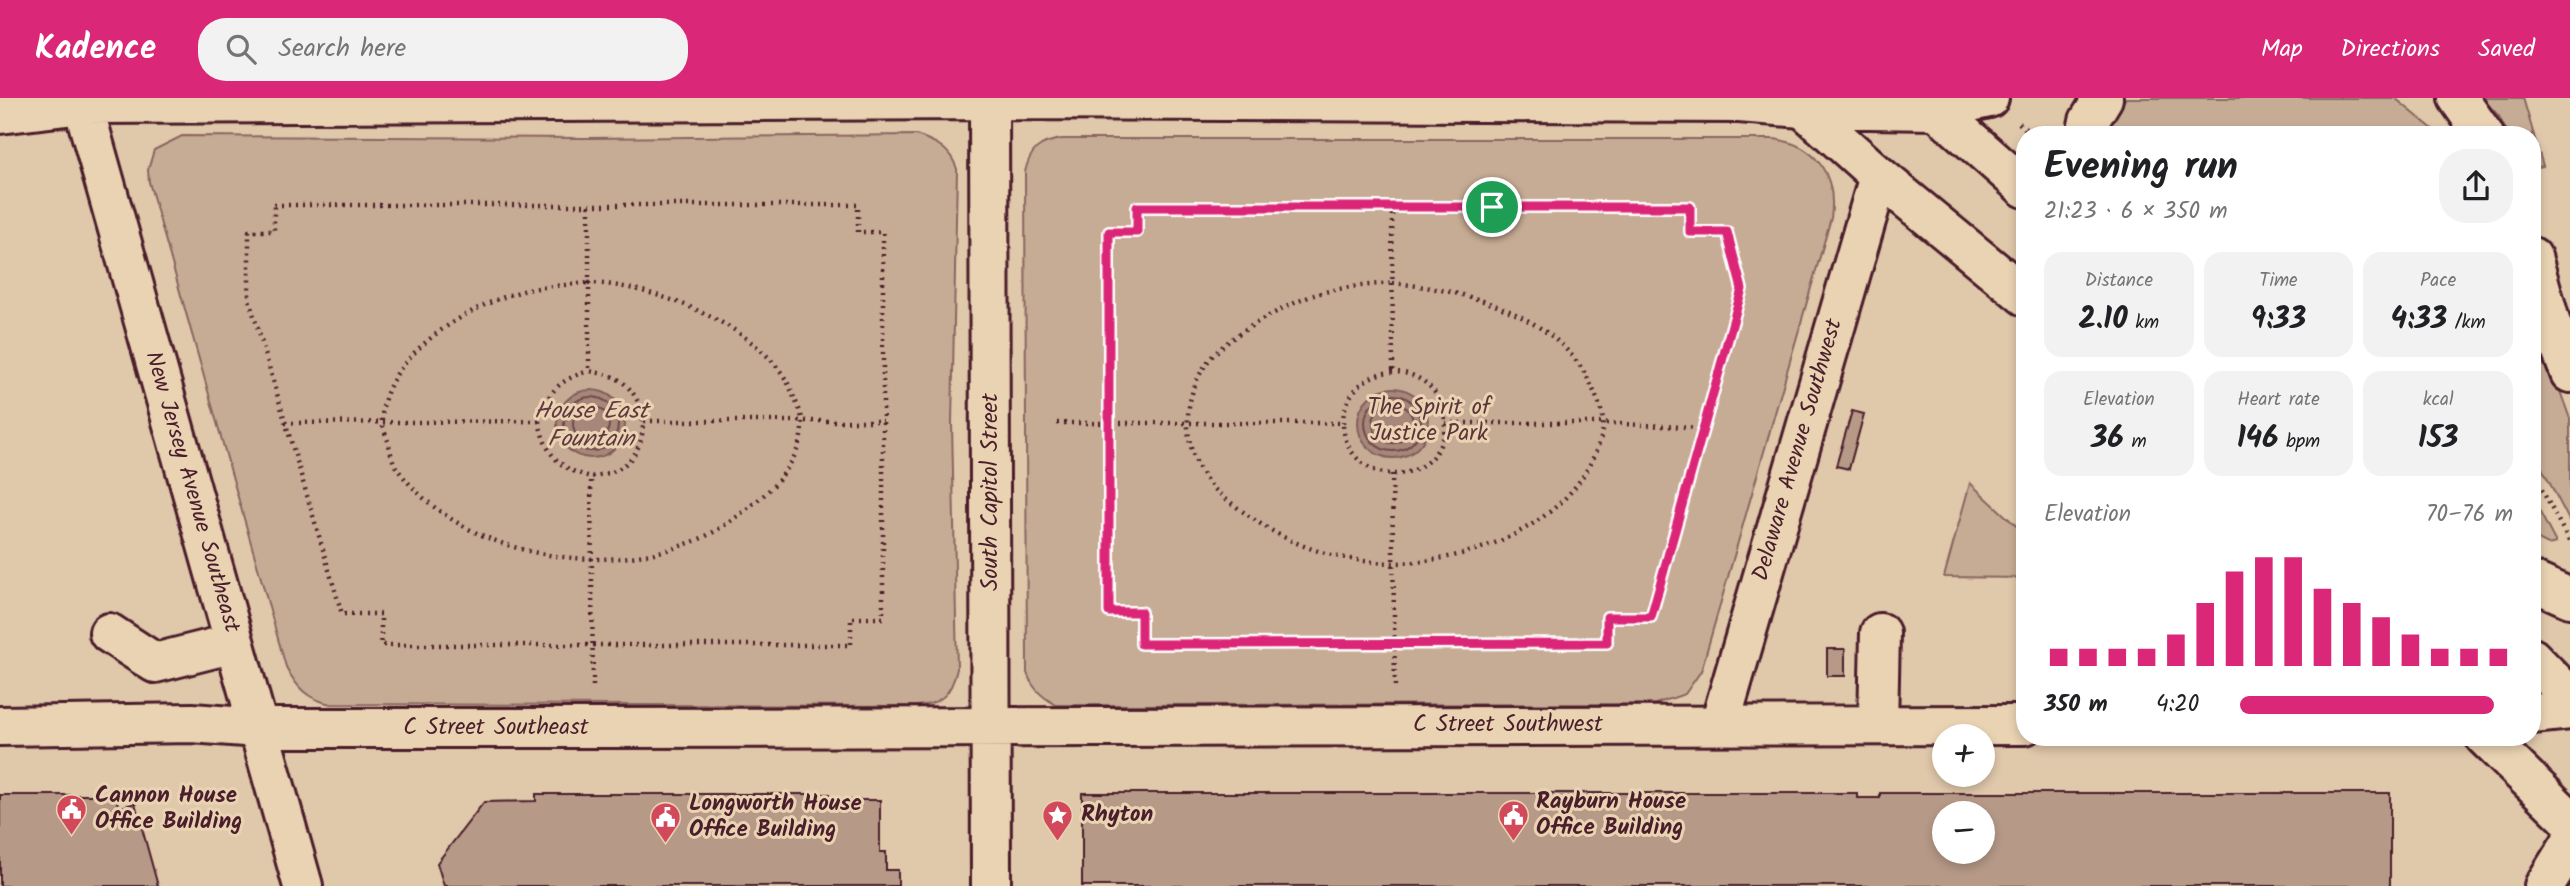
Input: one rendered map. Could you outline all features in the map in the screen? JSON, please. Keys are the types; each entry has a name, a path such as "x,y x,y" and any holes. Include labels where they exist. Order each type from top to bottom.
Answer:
{"main road":[{"path":"0,114 82,101 989,99 1929,104 1989,98"},
{"path":"2088,126 2103,98"},
{"path":"2458,98 2478,126"},
{"name":"South Capitol Street","path":"989,99 991,886"},
{"name":"New Jersey Avenue Southeast","path":"82,101 303,886"},
{"path":"1807,102 1879,176 2016,289"},
{"path":"1929,104 2016,180"},
{"name":"Delaware Avenue Southwest","path":"1720,724 1879,176"},
{"path":"2541,289 2570,373"},
{"path":"2541,585 2570,598"},
{"path":"109,633 155,663 234,643"},
{"path":"1878,724 1880,633"},
{"path":"2541,667 2570,697"},
{"path":"2541,713 2570,710"},
{"name":"C Street Southeast","path":"0,726 192,723 258,728 991,726"},
{"name":"C Street Southwest","path":"991,726 2016,725"},
{"path":"2494,746 2570,820"},
{"path":"2544,886 2570,844"}],"path":[{"path":"2020,122 2024,126"},
{"path":"274,205 858,205 858,232 883,232 883,421 883,618 851,618 851,645 381,645 381,614 342,614 249,299 249,231 274,231 274,205"},
{"path":"589,205 589,371"},
{"path":"1137,207 1392,207 1690,207 1690,232 1727,232 1742,289 1651,617 1607,617 1607,643 1141,644 1141,612 1109,612 1109,232 1137,232 1137,207"},
{"path":"1392,207 1393,371"},
{"path":"588,282 611,283 684,304 770,355 788,382 802,421 795,455 779,480 727,524 690,543 645,555 592,559 538,553 497,541 450,519 395,465 382,421 390,384 407,360 447,326 523,291 588,282"},
{"path":"1393,283 1427,286 1474,297 1517,315 1554,338 1585,372 1603,423 1598,446 1584,477 1565,499 1538,520 1501,540 1464,552 1392,563 1329,555 1286,540 1261,525 1204,477 1192,450 1187,422 1188,402 1207,362 1258,320 1316,295 1351,286 1393,283"},
{"path":"589,371 614,377 630,389 640,404 644,421 639,445 629,460 613,471 591,477 572,472 554,460 543,442 539,421 544,402 556,386 570,376 589,371"},
{"path":"1393,371 1413,376 1429,386 1440,401 1445,423 1442,440 1432,458 1415,470 1392,474 1374,471 1357,459 1346,442 1342,423 1346,403 1358,386 1375,375 1393,371"},
{"path":"285,423 539,421"},
{"path":"644,421 883,421"},
{"path":"1056,423 1342,423"},
{"path":"1445,423 1603,423 1703,428"},
{"path":"1392,474 1395,688"},
{"path":"591,477 593,690"},
{"path":"2541,488 2570,543"}],"green space":[{"path":"2126,98 2395,98 2429,126 2109,126"},
{"path":"2482,98 2523,98 2531,126 2504,126 2499,116"},
{"path":"916,135 941,147 957,169 952,423 957,669 952,685 944,696 933,703 916,706 331,704 309,696 299,687 286,667 149,182 148,170 154,150 182,136 585,138"},
{"name":"The Spirit of Justice Park","path":"1062,139 1774,139 1789,142 1813,156 1827,176 1831,189 1831,218 1701,671 1685,694 1655,704 1056,705 1042,695 1027,673 1025,172 1037,148 1047,142"},
{"path":"2541,338 2570,419 2570,522 2541,466"},
{"path":"1970,483 2016,526 2016,578 1944,577"},
{"path":"2541,514 2556,543 2548,545 2541,542"}],"water":[{"path":"1400,388 1413,394 1422,403 1426,409 1426,437 1418,448 1407,456 1386,458 1368,448 1360,437 1358,416 1368,398 1379,390"},
{"name":"House East Fountain","path":"591,390 604,392 615,400 623,411 623,437 615,448 604,456 591,458 578,456 567,448 559,437 557,424 559,411 567,400 578,392"}],"building":[{"path":"1852,411 1864,414 1849,469 1836,466"},
{"path":"1827,649 1845,649 1845,676 1827,676"},
{"name":"Rayburn House Office Building","path":"1082,793 1857,793 1857,798 1880,798 1880,793 2390,793 2390,886 1082,886"},
{"name":"Longworth House Office Building","path":"536,794 829,794 829,800 880,800 880,852 886,852 886,870 898,870 898,886 444,886 437,863 484,802 536,801"},
{"name":"Cannon House Office Building","path":"0,795 115,795 119,808 135,803 158,886 0,886"}],"place":[{"name":"Cannon House Office Building","path":"72,836"},
{"name":"Rhyton","path":"1058,842"},
{"name":"Rayburn House Office Building","path":"1513,842"},
{"name":"Longworth House Office Building","path":"666,844"}],"route":[{"path":"1137,207 1492,207 1690,207 1690,232 1727,232 1742,289 1651,617 1607,617 1607,643 1141,644 1141,612 1109,612 1109,232 1137,232 1137,207"}]}
